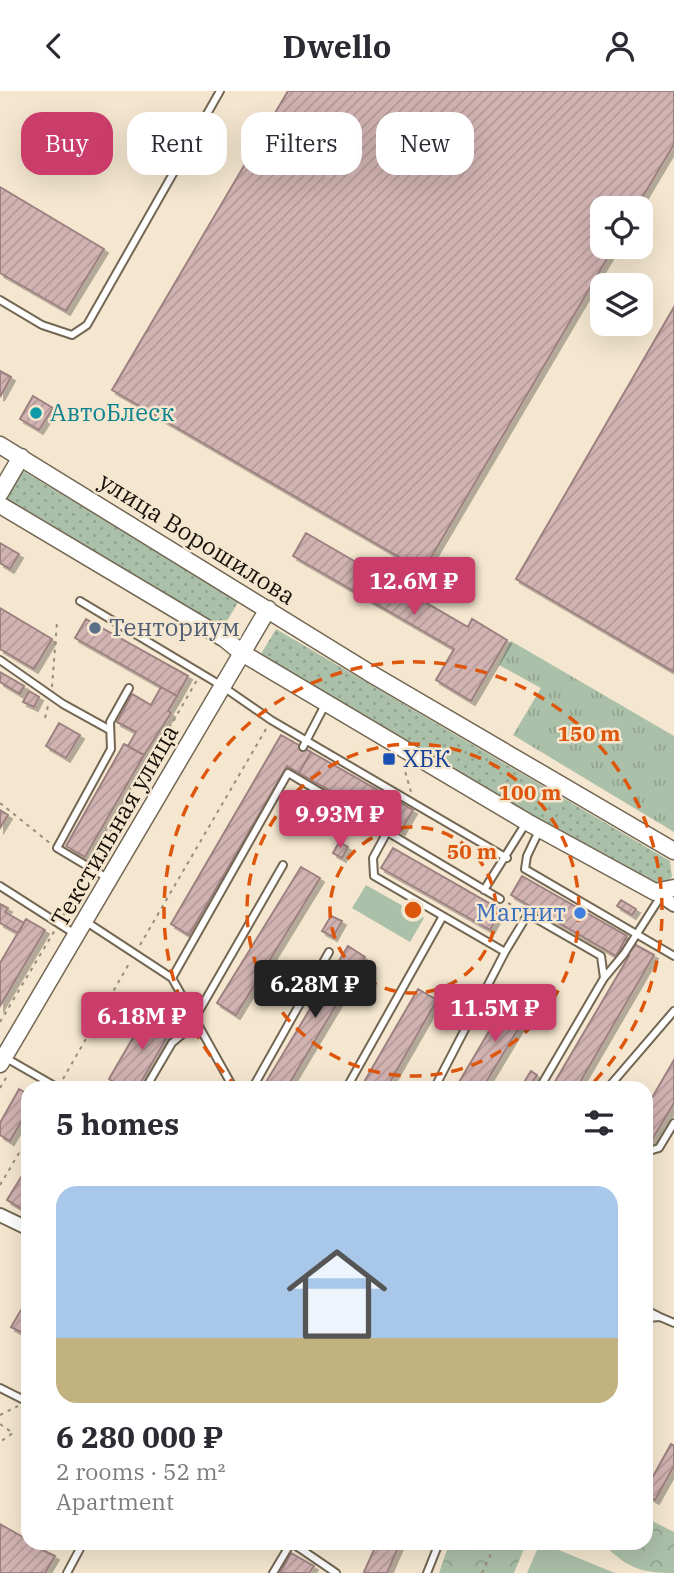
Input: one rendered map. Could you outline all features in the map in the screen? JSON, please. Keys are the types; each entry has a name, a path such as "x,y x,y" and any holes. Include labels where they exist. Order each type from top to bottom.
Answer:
{"main road":[{"name":"улица Ворошилова","path":"0,445 268,610 674,851"},
{"path":"0,493 21,457"},
{"path":"0,505 225,639 242,653 534,825 666,893"},
{"name":"Текстильная улица","path":"5,1056 268,610"}],"street":[{"path":"666,893 674,905"},
{"path":"0,1215 21,1225"}],"lane":[{"path":"0,300 42,325 72,335 87,325 220,91"},
{"path":"80,601 222,686 304,744 414,803 507,858"},
{"path":"0,660 51,695 110,730"},
{"path":"110,880 57,848 111,749 110,722 129,688"},
{"path":"304,744 326,703"},
{"path":"173,978 290,770 500,899"},
{"path":"484,890 534,825"},
{"path":"534,825 525,869 674,956"},
{"path":"387,832 373,858 374,876 505,952"},
{"path":"150,1081 172,1043 196,1020 283,865"},
{"path":"0,886 58,924 81,928 135,954 173,978 230,1081"},
{"path":"544,1081 604,978 666,893"},
{"path":"438,1081 505,952 528,914 601,956 604,978"},
{"path":"350,1081 443,916"},
{"path":"257,1081 329,953"},
{"path":"614,1081 674,1011"},
{"path":"5,1056 47,1081"},
{"path":"653,1150 659,1149 674,1123"},
{"path":"653,1314 674,1323"},
{"path":"653,1318 660,1317"},
{"path":"0,1388 21,1399"},
{"path":"67,1573 79,1550"},
{"path":"273,1573 288,1550"},
{"path":"302,1550 336,1573"},
{"path":"427,1573 436,1550"}],"path":[{"path":"45,718 51,695 57,622"},
{"path":"0,1022 201,674"},
{"path":"63,1081 271,720"},
{"path":"401,756 414,803"},
{"path":"0,803 36,835 57,848"},
{"path":"500,899 528,914"},
{"path":"0,1088 5,1056"},
{"path":"0,1185 21,1150"},
{"path":"0,1415 21,1405"},
{"path":"0,1424 13,1433 0,1442"},
{"path":"482,1573 493,1550"}],"green space":[{"path":"23,471 239,601 222,629 5,500"},
{"path":"276,629 670,861 672,877 662,887 643,884 261,654"},
{"path":"511,641 674,736 674,832 513,735 541,688 499,665"},
{"path":"366,885 424,918 410,942 352,908"},
{"path":"653,1522 674,1532 674,1573 643,1570 620,1559 610,1550 653,1550"},
{"path":"447,1550 524,1550 514,1573 439,1573"},
{"path":"537,1550 559,1550 615,1573 527,1573"}],"building":[{"path":"288,91 674,91 674,144 643,196 590,196 590,259 607,259 599,273 590,273 590,288 423,571 112,390 241,171 241,175 362,175 362,112 276,112"},
{"path":"0,187 104,249 66,311 0,273"},
{"path":"674,307 674,672 516,579"},
{"path":"0,371 11,377 0,397"},
{"name":"АвтоБлеск","path":"33,396 53,408 39,430 20,419"},
{"path":"306,533 468,627 472,619 507,640 471,701 436,680 454,649 293,556"},
{"path":"0,543 19,554 10,569 0,563"},
{"path":"0,608 52,639 34,669 0,649"},
{"path":"86,619 188,676 177,696 75,638"},
{"path":"0,672 24,686 20,694 0,682"},
{"path":"161,687 177,696 168,711 171,713 144,755 128,746 136,732 117,722 132,694 151,705"},
{"path":"29,691 39,697 34,707 23,702"},
{"path":"59,723 80,735 66,758 46,746"},
{"path":"281,735 311,752 299,773 287,766 189,935 171,924"},
{"path":"124,744 144,755 85,857 66,846"},
{"path":"311,752 413,810 401,831 299,773"},
{"path":"0,810 8,815 0,828"},
{"path":"339,842 348,847 342,858 333,853"},
{"path":"393,848 501,910 490,930 381,868"},
{"path":"301,867 320,878 236,1015 217,1003"},
{"path":"522,876 627,936 616,956 511,895"},
{"path":"621,900 636,909 632,915 617,906"},
{"path":"0,904 8,908 5,912 24,923 18,933 0,923"},
{"path":"331,916 342,921 333,937 322,931"},
{"path":"26,919 45,930 0,1006 0,963"},
{"path":"625,939 654,955 581,1081 555,1081 629,956 619,951"},
{"path":"348,946 365,957 291,1081 267,1081"},
{"path":"418,989 437,1000 391,1081 365,1081"},
{"path":"511,994 532,1006 487,1081 460,1081"},
{"path":"149,1010 174,1025 142,1081 109,1079"},
{"path":"674,1060 674,1103 653,1138 653,1096"},
{"path":"531,1071 537,1075 533,1081 525,1081"},
{"path":"19,1089 21,1090 21,1122 10,1141 0,1135 0,1123"},
{"path":"21,1177 21,1208 7,1200"},
{"path":"21,1310 21,1332 11,1327"},
{"path":"671,1444 674,1446 674,1466 655,1500 653,1476"},
{"path":"0,1524 21,1536 21,1550 43,1550 55,1556 45,1573 0,1573"},
{"path":"374,1550 397,1550 387,1573 364,1572"},
{"path":"291,1553 314,1566 309,1573 280,1573"}],"place":[{"name":"АвтоБлеск","path":"36,413"},
{"name":"Тенториум","path":"95,628"},
{"name":"ХБК","path":"389,759"},
{"name":"Магнит","path":"580,913"}]}
